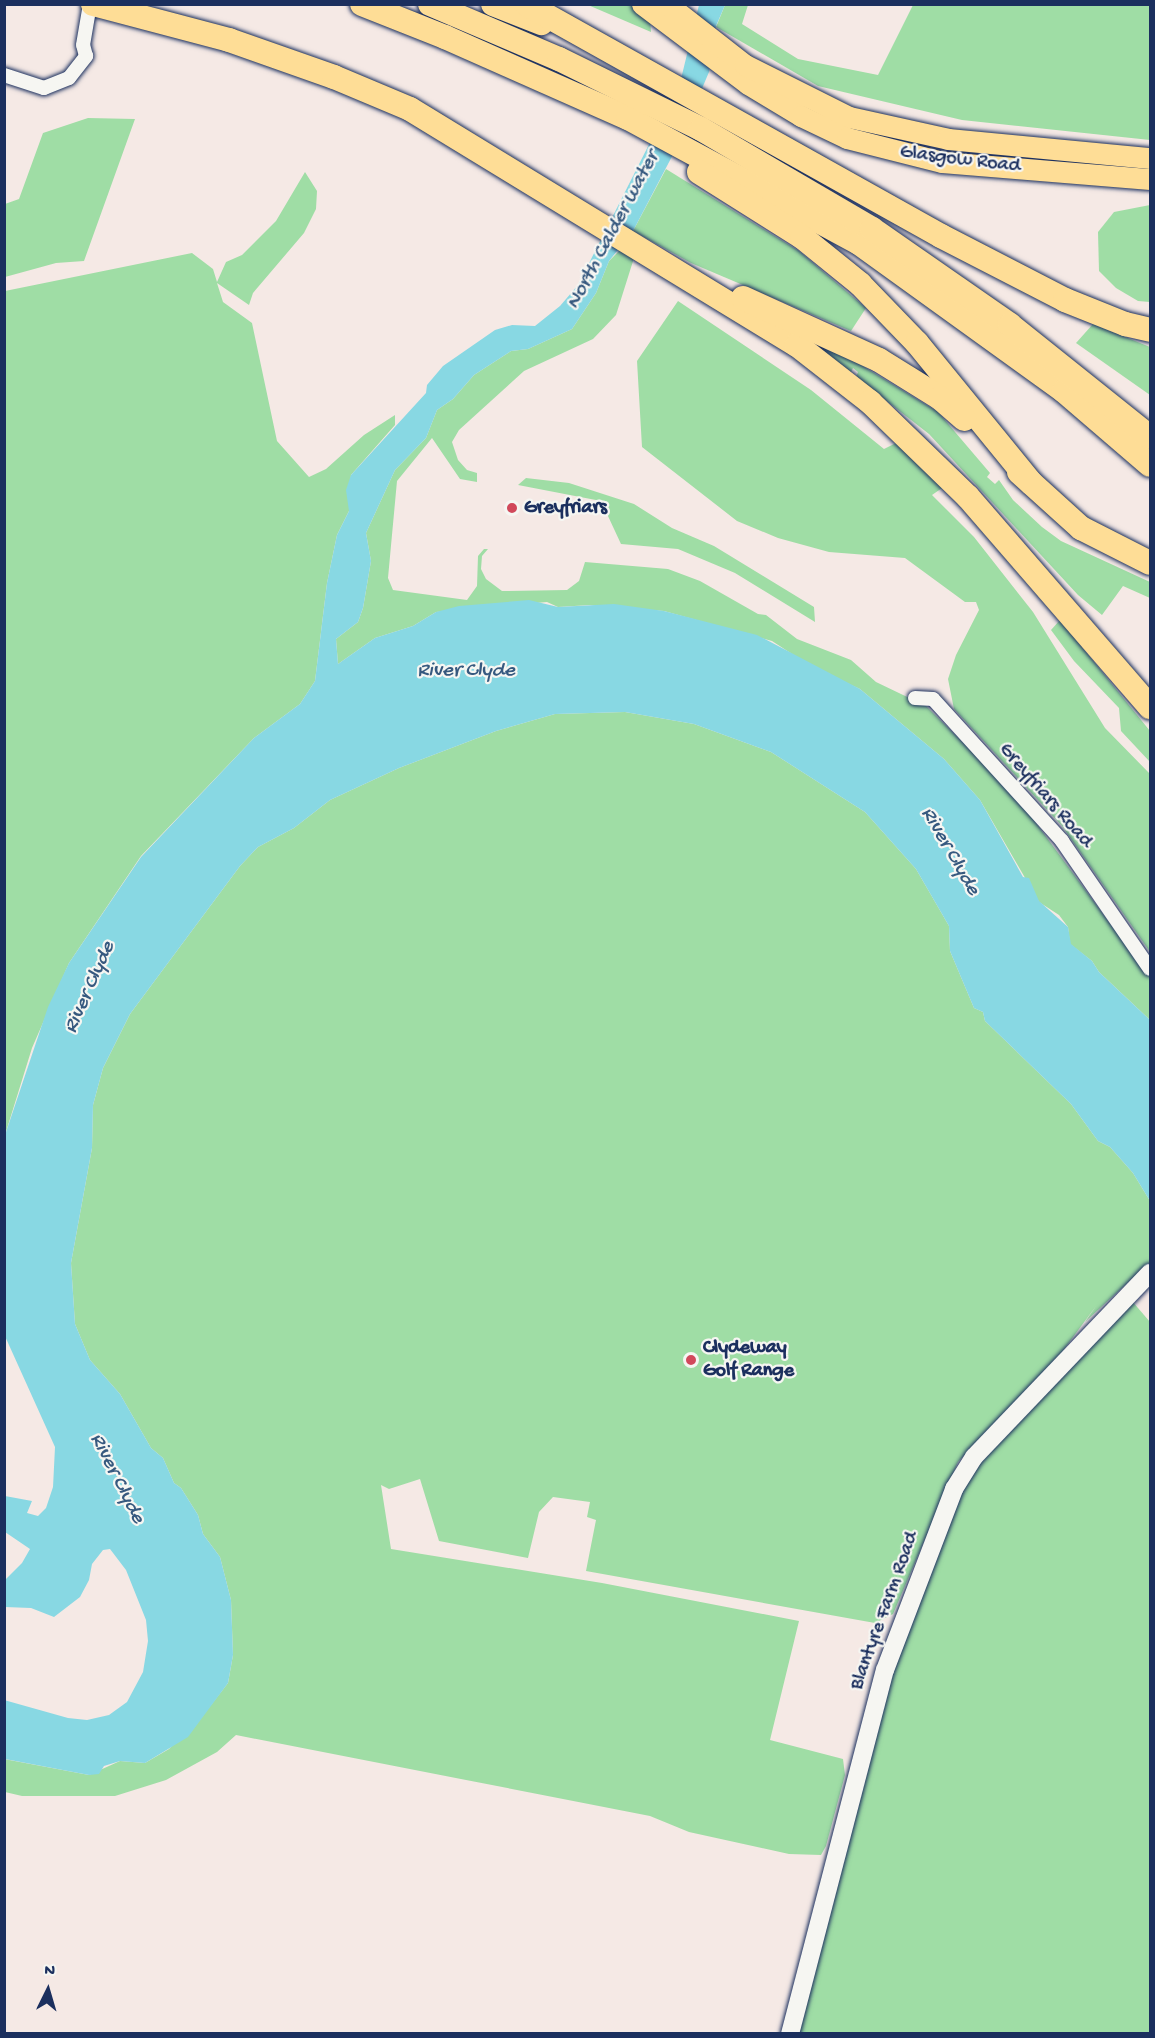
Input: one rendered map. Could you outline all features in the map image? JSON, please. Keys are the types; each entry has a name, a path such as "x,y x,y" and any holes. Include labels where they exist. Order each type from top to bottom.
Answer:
{"highway":[{"path":"91,4 229,40 388,100 584,214 797,345 870,402 968,496 1150,707"},
{"path":"362,4 469,47 658,129 701,129 872,229 947,279 1075,374 1150,437"},
{"path":"430,4 559,59 658,129 676,150 802,237 860,284 917,343 1031,483"},
{"path":"493,4 607,49"},
{"path":"526,4 941,236 1065,300 1125,324 1150,330"},
{"path":"676,150 859,243 1064,391 1150,465"},
{"path":"662,261 843,341 913,380 956,411 1081,528 1150,563"}],"main road":[{"path":"642,4 683,27 720,56"},
{"path":"667,4 683,27"},
{"name":"Glasgow Road","path":"720,56 814,102 888,128 948,139 1150,158"},
{"name":"Glasgow Road","path":"720,56 824,128 895,153 942,162 1150,179"},
{"name":"Blantyre Farm Road","path":"790,2034 879,1687 954,1489 974,1457 1150,1273"}],"street":[{"path":"4,75 44,88 69,78 86,56 82,45 91,4"},
{"name":"Greyfriars Road","path":"915,698 933,699 1062,841 1150,969"}],"green space":[{"path":"588,5 637,5 650,21 651,32"},
{"path":"725,5 748,5 742,24 798,59 878,75 913,5 1150,5 1150,140 962,120 818,86 716,27"},
{"path":"88,118 135,119 84,261 56,263 5,277 5,204 19,199 43,133"},
{"path":"666,169 799,251 866,308 851,331 691,263 633,231"},
{"path":"305,172 317,191 316,209 304,233 253,293 249,305 217,283 223,302 252,323 277,441 309,477 326,469 364,435 395,415 395,425 351,475 349,511 337,535 327,583 315,681 300,704 254,738 141,856 69,963 32,1048 5,1135 5,291 192,253 213,269 217,282 226,262 242,255 276,221"},
{"path":"1150,205 1150,302 1138,301 1116,288 1099,271 1098,232 1114,212"},
{"path":"620,250 634,258 616,315 593,339 524,371 459,430 452,442 458,460 467,470 477,473 477,482 460,479 432,438 397,481 388,578 393,590 467,600 477,586 478,556 484,549 488,549 482,556 481,569 486,579 502,591 567,590 579,581 585,562 668,569 700,581 758,614 766,615 797,639 851,660 876,682 926,706 1014,793 1150,978 1150,1020 1099,972 1092,961 1070,944 1068,927 1059,915 1039,902 980,800 944,759 860,689 812,667 772,641 664,611 590,605 558,607 547,602 436,612 413,626 375,638 338,664 336,639 358,622 363,608 371,561 366,533 395,470 426,438 437,410 453,399 474,375 511,351 528,349 572,329 596,293 609,261"},
{"path":"678,301 811,390 884,449 900,441 945,486 932,495 974,537 1033,612 1105,728 1150,774 1150,952 1062,826 954,709 948,679 956,655 979,610 976,602 965,602 905,558 829,552 778,538 737,521 642,447 637,361"},
{"path":"1093,324 1150,347 1150,395 1076,343"},
{"path":"820,340 938,412 990,473 987,477 995,484 999,480 1013,500 1042,527 1061,541 1150,582 1150,598 1123,586 1102,615 1078,595 929,434 856,377 858,372 853,368 850,374 817,348"},
{"path":"526,478 569,483 634,504 672,528 714,546 814,607 815,622 735,573 678,549 621,544 601,501 518,485"},
{"path":"1060,620 1150,731 1150,762 1121,731 1119,708 1074,661 1051,630"},
{"path":"625,712 694,724 771,752 865,812 916,869 949,926 950,951 974,1008 983,1012 985,1021 1071,1104 1098,1141 1110,1147 1133,1173 1150,1201 1150,1262 1085,1322 1096,1306 1062,1352 958,1462 893,1614 875,1623 586,1571 596,1520 587,1517 590,1502 553,1497 539,1512 528,1558 439,1541 420,1479 389,1489 381,1485 391,1549 602,1583 799,1621 770,1740 843,1759 845,1775 826,1846 821,1855 789,1854 689,1832 650,1816 236,1735 217,1752 166,1780 115,1796 22,1796 5,1792 4,1759 89,1775 120,1761 145,1763 169,1749 204,1714 228,1683 233,1655 231,1600 220,1557 203,1534 198,1515 181,1488 174,1483 163,1458 151,1448 120,1394 90,1360 75,1324 71,1263 92,1148 93,1105 103,1068 130,1014 240,866 258,847 294,828 330,800 399,768 496,731 555,714"},
{"path":"1132,1301 1150,1322 1150,2033 797,2034 879,1709 968,1476"}],"water":[{"name":"River Clyde","path":"699,5 725,5 716,26 709,72 679,143 633,231 609,261 596,293 572,329 528,349 511,351 474,375 453,399 437,410 426,438 395,470 366,533 371,561 363,608 358,622 336,639 338,664 375,638 413,626 436,612 459,606 529,600 558,607 614,604 664,611 757,635 860,689 944,759 980,800 1023,877 1029,878 1039,901 1068,927 1071,944 1092,961 1099,972 1150,1020 1150,1201 1133,1173 1110,1147 1098,1141 1071,1104 985,1021 983,1012 974,1008 950,951 949,926 916,869 865,812 771,752 694,724 625,712 555,714 496,731 399,768 330,800 294,828 258,847 240,866 130,1014 103,1068 93,1105 92,1148 71,1263 75,1324 90,1360 120,1394 151,1448 163,1458 174,1483 181,1488 198,1515 203,1534 220,1557 231,1600 233,1655 228,1683 188,1737 145,1763 120,1761 104,1766 99,1774 89,1775 5,1759 4,1700 68,1718 87,1720 109,1715 127,1702 143,1672 148,1641 146,1620 126,1570 110,1549 103,1550 92,1564 89,1580 80,1597 54,1617 31,1608 5,1607 5,1580 22,1563 30,1549 5,1532 5,1496 32,1501 27,1513 38,1516 46,1508 53,1487 55,1447 4,1334 5,1135 48,1007 69,963 141,857 254,738 300,704 315,681 327,583 337,535 349,511 346,490 351,475 426,393 427,385 443,366 495,330 512,325 535,326 560,306 578,285 680,83"}],"place":[{"name":"Greyfriars","path":"512,508"},
{"name":"Clydeway Golf Range","path":"691,1360"}],"water label":[{"name":"North Calder water","path":"614,231"}]}
